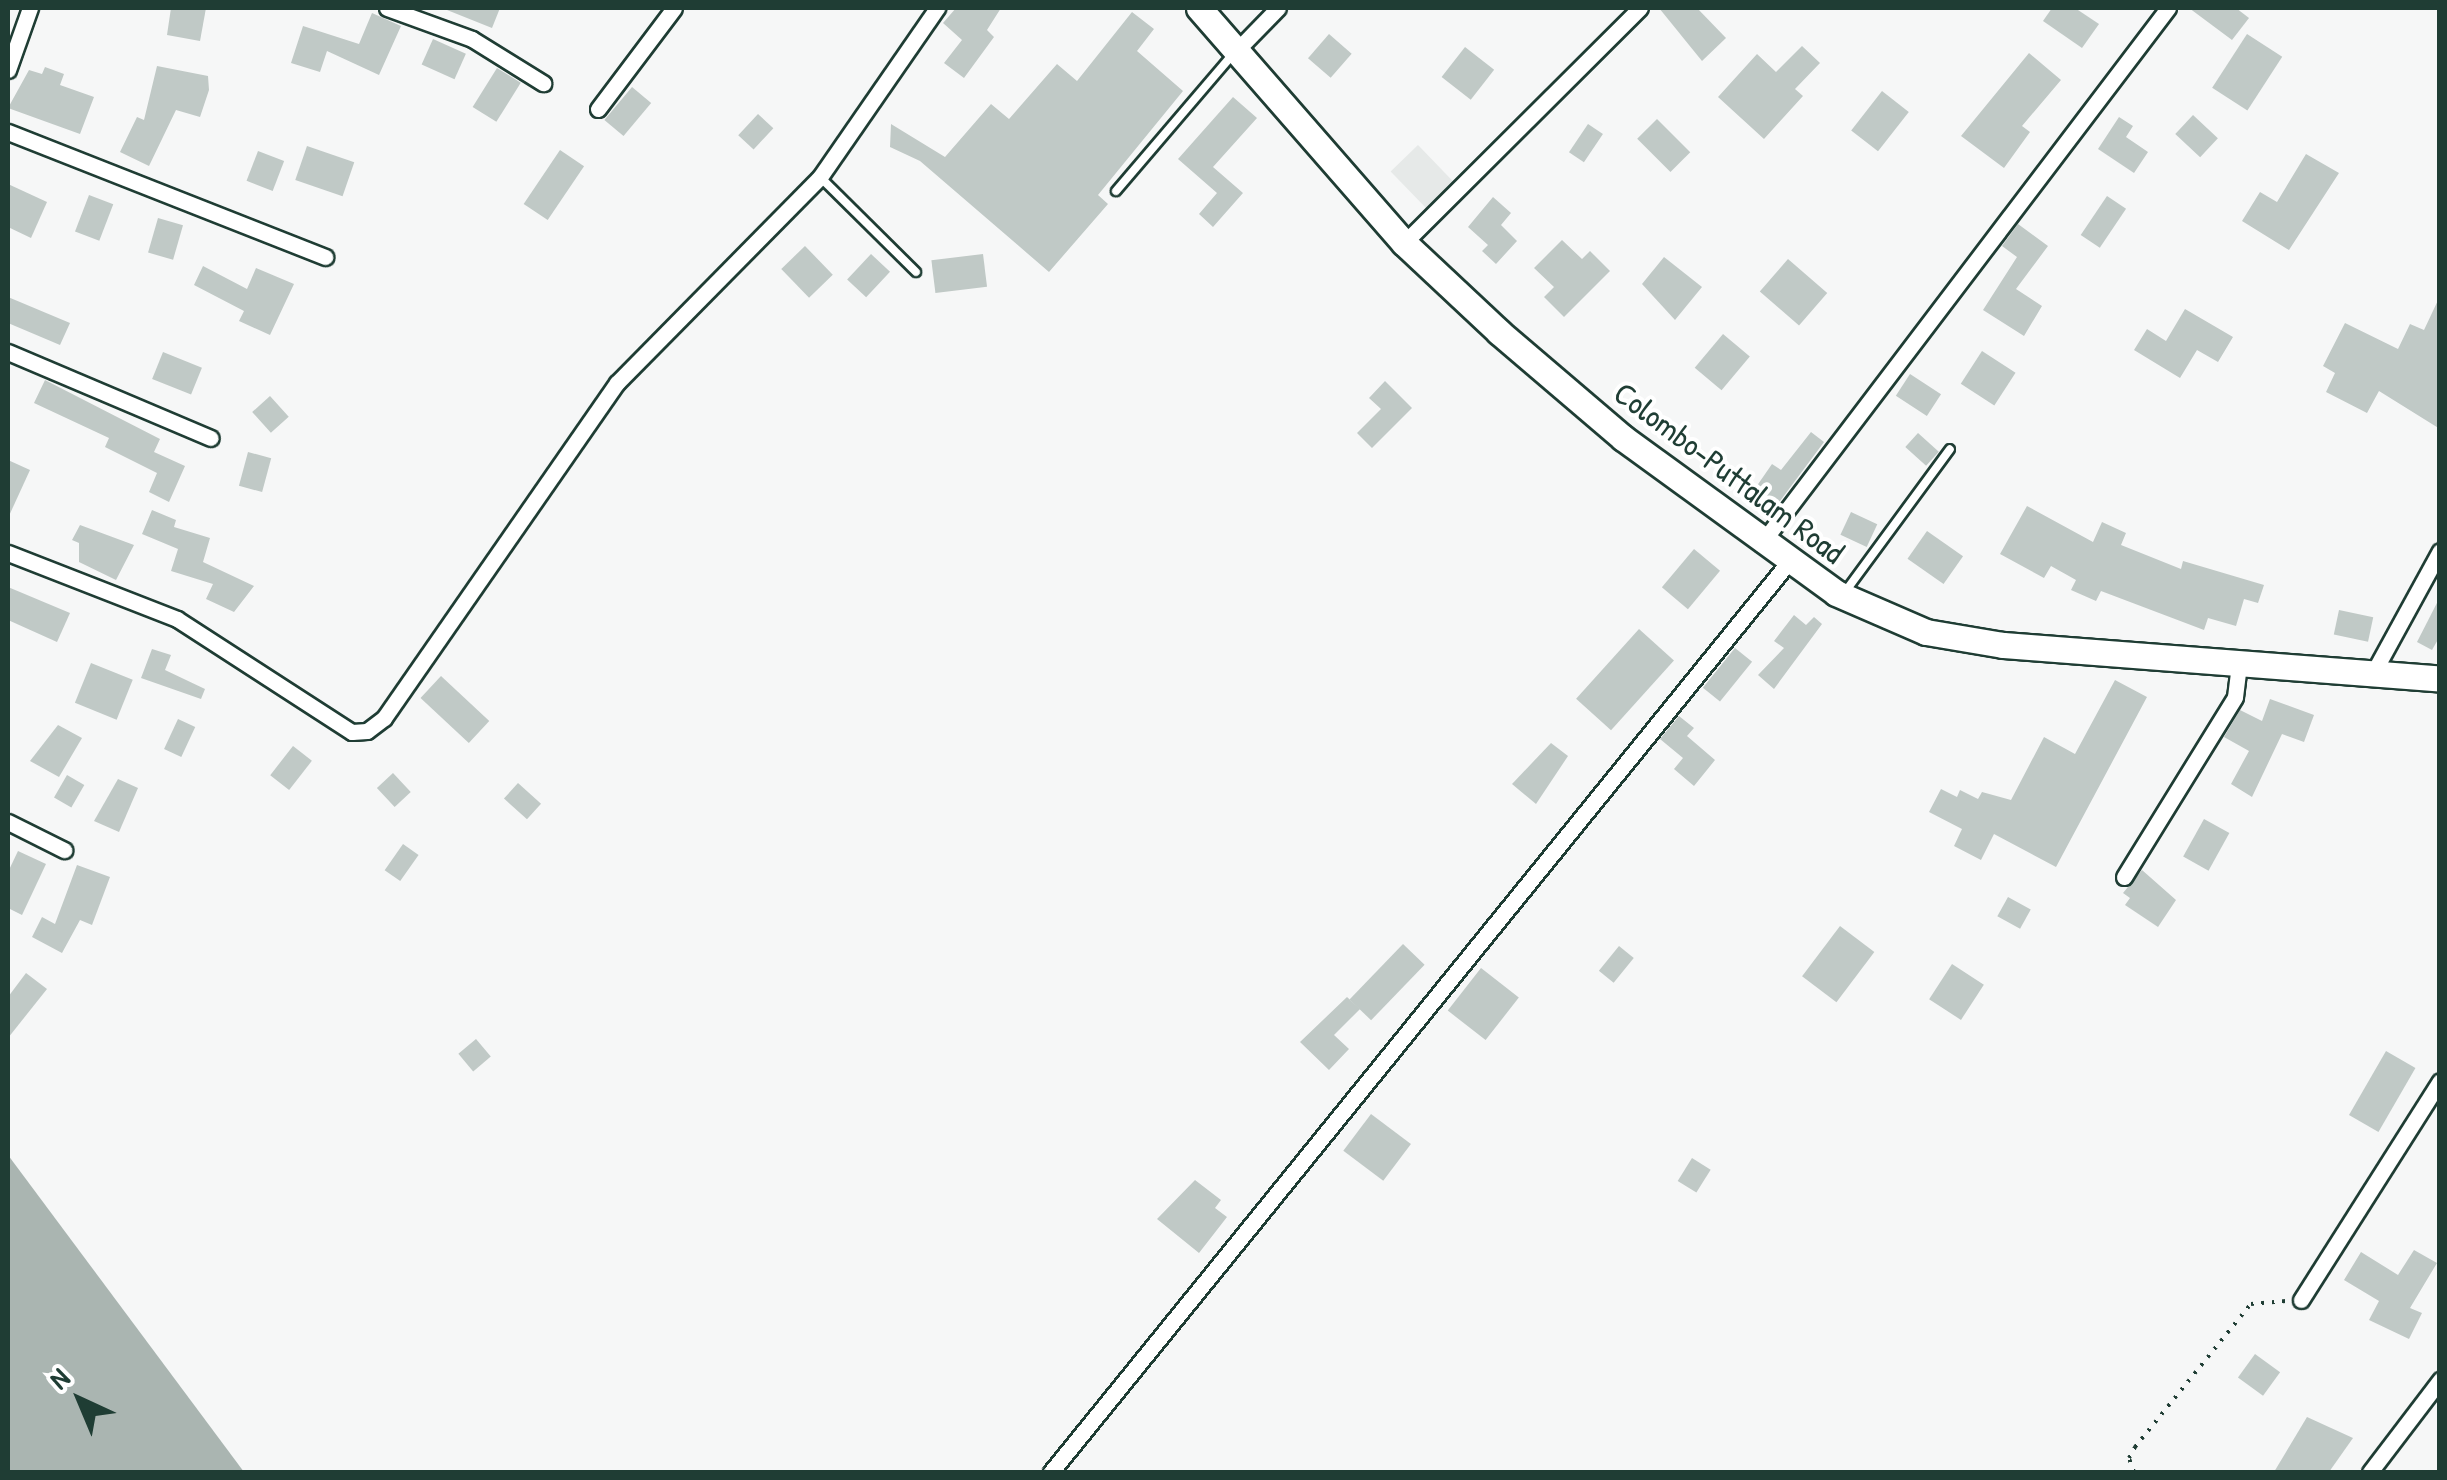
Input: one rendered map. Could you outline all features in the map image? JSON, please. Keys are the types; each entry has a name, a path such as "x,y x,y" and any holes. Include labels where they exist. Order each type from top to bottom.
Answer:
{"highway":[{"name":"Colombo-Puttalam Road","path":"1199,8 1404,243 1624,438 1788,564 1842,596 1926,632 2238,666 2440,679"}],"street":[{"path":"8,70 30,8"},
{"path":"387,8 472,39 543,83"},
{"path":"598,109 674,8"},
{"path":"8,553 176,619 352,732 367,731 384,718 616,383 820,178 937,8"},
{"path":"1238,49 1278,8"},
{"path":"1404,243 1640,8"},
{"path":"1761,544 2168,8"},
{"path":"8,132 326,257"},
{"path":"8,352 210,438"},
{"path":"2372,675 2440,551"},
{"path":"1051,1472 1788,564"},
{"path":"2124,876 2235,697 2238,666"},
{"path":"8,822 64,850"},
{"path":"2301,1300 2440,1081"},
{"path":"2370,1472 2440,1380"}],"lane":[{"path":"1116,191 1238,49"},
{"path":"820,178 916,272"},
{"path":"1842,596 1950,450"}],"path":[{"path":"2134,1472 2129,1458 2251,1304 2301,1300"}],"shaded area":[{"path":"1418,145 1454,182 1427,209 1391,171"},
{"path":"8,1155 244,1472 8,1472"}],"building":[{"path":"171,8 206,8 200,41 167,35"},
{"path":"442,8 500,8 492,28"},
{"path":"956,8 1001,8 987,30 994,37 964,78 944,63 962,40 943,23"},
{"path":"1659,8 1697,8 1726,38 1702,61"},
{"path":"2052,8 2075,8 2099,24 2082,48 2043,21"},
{"path":"2189,8 2236,8 2249,18 2232,40"},
{"path":"1132,12 1154,29 1137,51 1183,91 1098,195 1108,204 1049,272 920,161 890,147 891,124 945,157 991,104 1009,119 1057,64 1077,81"},
{"path":"372,13 401,26 379,75 327,51 320,72 291,63 303,26 359,44"},
{"path":"1329,34 1352,54 1331,78 1308,58"},
{"path":"2247,34 2282,57 2247,111 2212,88"},
{"path":"433,39 466,54 454,79 422,65"},
{"path":"1802,46 1820,63 1795,89 1803,96 1764,139 1718,97 1757,54 1776,72"},
{"path":"1465,47 1494,70 1471,100 1442,77"},
{"path":"2029,53 2061,80 2022,126 2030,132 2004,168 1961,136"},
{"path":"157,66 208,76 209,90 200,117 176,110 149,166 120,152 137,117 144,120"},
{"path":"45,67 64,74 60,85 94,97 80,134 8,108 29,70 42,74"},
{"path":"497,68 521,83 496,122 473,107"},
{"path":"632,87 651,103 624,136 604,120"},
{"path":"1882,91 1909,112 1878,151 1851,130"},
{"path":"1233,97 1257,118 1213,167 1243,193 1213,227 1199,214 1217,193 1178,159"},
{"path":"758,114 773,128 754,150 738,135"},
{"path":"2193,115 2218,138 2200,157 2175,134"},
{"path":"2119,117 2133,126 2126,137 2148,152 2134,173 2098,149"},
{"path":"1657,119 1690,152 1670,172 1637,139"},
{"path":"1588,124 1603,134 1584,162 1569,152"},
{"path":"307,146 354,162 343,196 295,180"},
{"path":"560,150 584,166 548,220 524,204"},
{"path":"258,151 284,161 273,191 247,181"},
{"path":"2306,154 2339,173 2289,250 2242,221 2260,192 2277,202"},
{"path":"8,184 47,202 31,238 8,227"},
{"path":"89,195 113,204 99,241 75,231"},
{"path":"2107,196 2126,209 2100,248 2081,235"},
{"path":"1493,197 1511,213 1501,225 1517,241 1496,264 1482,251 1488,245 1468,227"},
{"path":"158,218 183,225 173,260 148,253"},
{"path":"2018,224 2048,246 2016,289 2042,306 2024,336 1983,310 2017,257 2002,246"},
{"path":"1562,240 1582,259 1590,251 1610,271 1564,317 1544,297 1554,287 1534,268"},
{"path":"805,246 833,275 809,298 781,269"},
{"path":"871,254 890,272 866,297 847,280"},
{"path":"983,254 987,287 935,293 931,260"},
{"path":"1664,257 1702,287 1675,320 1642,284"},
{"path":"1788,259 1827,293 1799,326 1760,291"},
{"path":"203,266 247,289 256,268 294,284 270,335 239,321 244,311 194,285"},
{"path":"2440,296 2440,429 2379,391 2367,413 2326,392 2335,373 2323,366 2345,323 2398,349 2410,324 2424,330"},
{"path":"8,297 70,323 60,345 8,323"},
{"path":"2185,309 2233,337 2218,362 2197,350 2180,378 2134,350 2147,329 2166,341"},
{"path":"1723,334 1750,356 1722,390 1695,368"},
{"path":"1982,351 2016,373 1994,405 1961,384"},
{"path":"163,352 202,368 191,395 152,379"},
{"path":"1910,374 1941,394 1927,416 1896,396"},
{"path":"45,380 160,439 154,452 185,466 169,502 149,492 157,473 105,447 109,438 34,403"},
{"path":"1385,381 1412,408 1372,448 1357,433 1381,409 1369,398"},
{"path":"270,396 289,417 271,433 252,412"},
{"path":"1811,432 1824,442 1777,505 1754,490 1772,464 1781,470"},
{"path":"1918,433 1939,452 1926,466 1905,447"},
{"path":"248,452 271,458 262,492 239,486"},
{"path":"8,460 30,470 8,518"},
{"path":"2027,506 2093,542 2102,522 2126,533 2121,545 2181,569 2183,561 2264,585 2258,603 2244,599 2236,626 2208,618 2204,630 2101,591 2096,601 2071,590 2076,580 2051,566 2044,578 2000,554"},
{"path":"152,510 176,520 174,527 210,538 203,562 254,586 234,612 206,599 213,584 171,571 178,549 142,534"},
{"path":"1851,512 1877,524 1867,547 1840,535"},
{"path":"80,525 134,545 116,580 79,562 79,543 72,540"},
{"path":"1927,531 1963,556 1944,584 1907,559"},
{"path":"1694,549 1720,571 1688,609 1662,587"},
{"path":"8,587 70,613 57,642 8,620"},
{"path":"2440,597 2440,636 2432,650 2417,642"},
{"path":"2339,610 2373,617 2368,642 2334,634"},
{"path":"1794,615 1806,625 1814,617 1822,624 1774,689 1758,675 1784,648 1774,641"},
{"path":"1639,629 1674,660 1611,730 1576,699"},
{"path":"1735,648 1752,662 1720,701 1703,688"},
{"path":"152,649 171,655 165,670 205,689 201,699 141,678"},
{"path":"91,663 133,680 117,720 75,703"},
{"path":"441,676 489,721 469,743 421,698"},
{"path":"2115,680 2147,697 2056,867 1994,834 1981,860 1954,846 1962,829 1929,812 1941,789 1957,797 1960,790 1978,799 1982,792 2011,800 2044,737 2075,754"},
{"path":"2270,699 2314,715 2304,742 2282,734 2252,797 2231,784 2249,751 2224,737 2240,710 2262,721"},
{"path":"1679,716 1694,728 1687,736 1715,760 1694,786 1674,769 1683,758 1660,739"},
{"path":"178,719 195,727 181,757 164,749"},
{"path":"58,725 82,738 59,777 30,761"},
{"path":"1551,743 1568,756 1536,804 1512,784"},
{"path":"293,746 312,761 289,790 270,775"},
{"path":"393,773 411,792 395,807 377,788"},
{"path":"67,775 84,785 71,808 54,798"},
{"path":"118,779 138,788 119,832 94,821"},
{"path":"518,783 541,804 527,819 504,799"},
{"path":"2204,819 2229,833 2209,871 2183,857"},
{"path":"403,844 419,855 400,881 385,870"},
{"path":"18,851 46,864 22,915 8,908 8,872"},
{"path":"77,865 110,877 92,925 80,920 62,953 32,937 42,917 55,924"},
{"path":"2142,870 2176,900 2158,927 2125,905 2130,898 2123,893"},
{"path":"2008,897 2031,910 2020,929 1997,916"},
{"path":"1840,926 1874,952 1836,1002 1802,976"},
{"path":"1403,944 1425,965 1371,1020 1350,999"},
{"path":"1619,946 1634,958 1614,983 1599,971"},
{"path":"1952,964 1984,985 1961,1020 1929,999"},
{"path":"1481,968 1519,998 1486,1040 1448,1011"},
{"path":"26,973 47,989 8,1038 8,997"},
{"path":"1347,997 1360,1009 1334,1035 1349,1049 1329,1070 1300,1042"},
{"path":"476,1039 491,1057 473,1071 458,1054"},
{"path":"2386,1051 2415,1068 2378,1132 2349,1115"},
{"path":"1371,1114 1411,1144 1383,1181 1343,1151"},
{"path":"1692,1158 1711,1170 1696,1193 1678,1181"},
{"path":"1195,1180 1221,1200 1215,1208 1227,1217 1199,1253 1157,1219"},
{"path":"2414,1250 2437,1263 2410,1308 2422,1313 2409,1339 2369,1320 2379,1301 2344,1280 2361,1252 2398,1275"},
{"path":"2255,1354 2280,1372 2263,1396 2238,1377"},
{"path":"2307,1417 2353,1438 2329,1472 2274,1472"}]}
